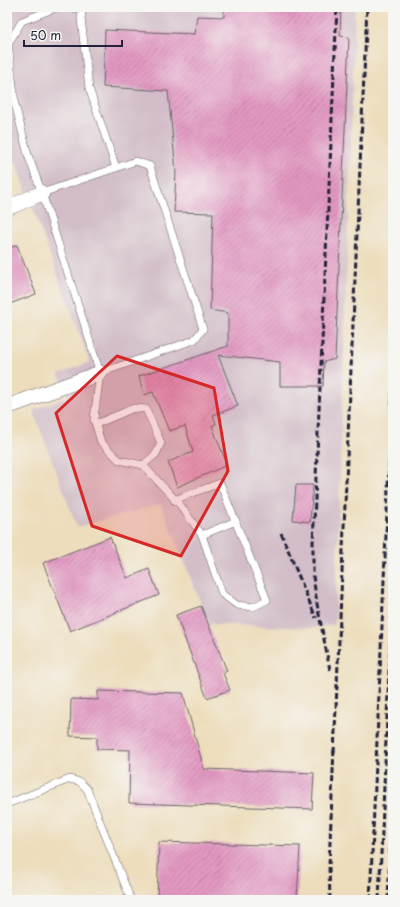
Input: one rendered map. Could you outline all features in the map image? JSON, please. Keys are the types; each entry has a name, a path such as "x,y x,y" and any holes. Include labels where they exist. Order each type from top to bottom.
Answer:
{"street":[{"path":"7,208 42,193"},
{"path":"7,407 100,372"}],"lane":[{"path":"116,168 89,88 81,18 83,8 59,7 22,21 8,44 16,104 28,155 42,193 100,372 94,419 101,442 119,460 142,465 174,500 202,535 222,594 237,606 253,607 268,600 220,483 174,500"},
{"path":"42,193 136,161 150,166 203,329 194,340 100,372"},
{"path":"96,424 134,408 146,409 160,443 156,454 142,465"},
{"path":"202,535 236,521"},
{"path":"7,804 70,780 80,782 87,789 131,900"}],"highlighted area":[{"path":"117,356 214,388 228,471 181,556 92,526 56,413"}],"shaded area":[{"path":"355,7 335,625 309,628 209,624 161,504 77,527 33,410 68,397 59,374 90,362 7,139 7,8"}],"building":[{"path":"224,7 341,7 340,36 349,37 335,359 324,362 323,386 280,386 280,362 218,355 238,406 213,415 216,424 212,426 227,465 177,487 168,462 193,452 185,426 169,431 153,392 144,395 139,376 228,346 228,313 210,310 213,213 174,212 176,171 168,91 103,87 105,30 194,34 197,16 224,17"},
{"path":"17,245 36,294 7,305 7,249"},
{"path":"296,485 313,485 310,522 293,520"},
{"path":"110,537 127,578 149,569 159,595 70,631 43,563"},
{"path":"201,606 227,671 223,673 230,690 207,698 176,615"},
{"path":"98,691 183,693 204,769 314,773 312,809 129,803 130,750 97,749 97,737 70,736 71,699 98,700"},
{"path":"159,842 300,846 297,900 157,900"}],"railway":[{"path":"330,670 313,576 313,544 337,7"},
{"path":"334,753 367,7"},
{"path":"370,900 393,374"},
{"path":"281,533 316,618"},
{"path":"379,900 393,580"},
{"path":"330,900 329,866 334,748"},
{"path":"388,900 393,780"}]}
